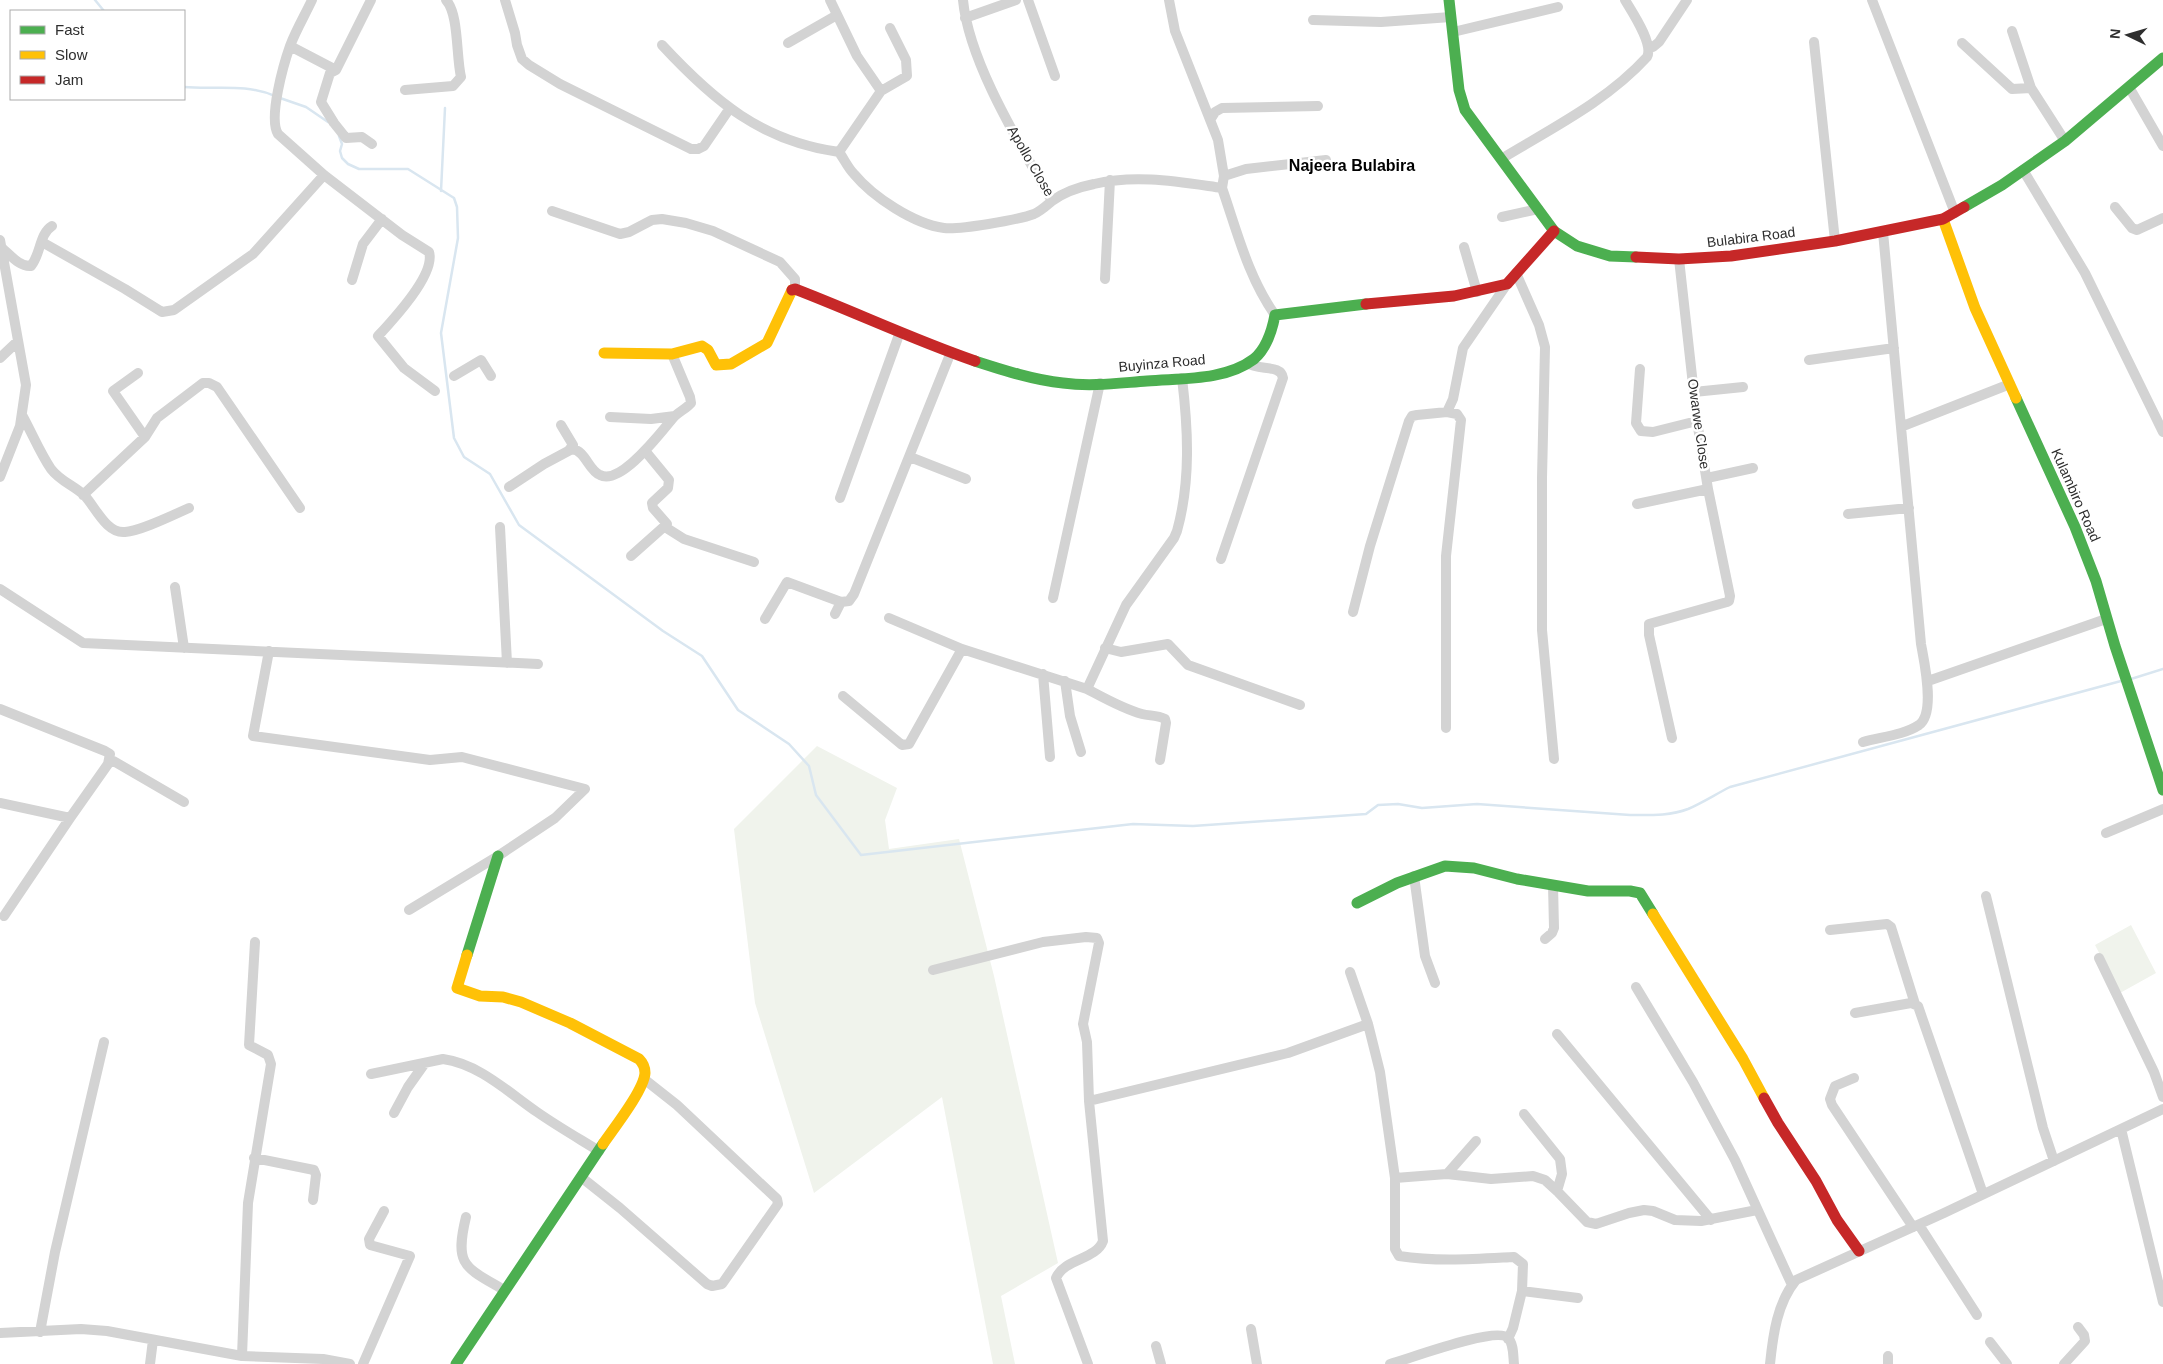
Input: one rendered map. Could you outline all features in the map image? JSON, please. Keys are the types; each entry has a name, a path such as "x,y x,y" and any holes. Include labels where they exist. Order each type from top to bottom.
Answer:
{"street":[{"path":"312,0 290,46 278,91 276,131 324,175 429,252 430,258 408,304 378,336 404,368 435,391"},
{"path":"371,0 336,70 330,73 322,93 322,106 346,138 362,137 372,144"},
{"path":"405,90 453,86 461,77 454,14 446,0"},
{"path":"505,0 515,32 516,46 522,59 529,65 560,84 691,149 704,146 730,108"},
{"path":"830,0 857,56 882,91"},
{"name":"Apollo Close","path":"963,0 965,18 978,59 1052,201 1075,189 1110,180 1162,179 1222,188"},
{"path":"965,18 1016,0"},
{"path":"1028,0 1055,76"},
{"path":"1169,0 1175,31 1218,140 1224,176 1222,188 1254,280 1263,298 1275,315 1339,306 1454,296 1507,284"},
{"name":"Bulabira Road","path":"1449,0 1459,90 1465,110 1554,231 1577,246 1610,256 1679,259 1764,252 1834,242 1943,219 1994,190 2065,141 2163,58"},
{"path":"1501,159 1581,111 1619,85 1647,57 1649,48 1625,0"},
{"path":"1649,48 1659,42 1687,0"},
{"path":"1872,0 1955,213"},
{"path":"1452,32 1558,7"},
{"path":"788,43 837,15"},
{"path":"1313,20 1381,22 1451,17"},
{"path":"840,152 882,91 907,76 906,60 890,28"},
{"path":"2012,31 2031,88 2065,141"},
{"path":"1814,42 1834,242"},
{"path":"1962,43 2012,89 2031,88"},
{"path":"662,45 700,84 730,108 782,138 810,147 840,152 853,173 870,189 897,209 936,226 950,229 1021,218 1035,214 1052,201"},
{"path":"290,46 336,70"},
{"path":"2129,87 2163,146"},
{"path":"1210,120 1215,112 1222,108 1318,106"},
{"path":"1224,176 1246,169 1326,160"},
{"path":"2024,170 2085,273 2163,432"},
{"path":"42,242 162,312 168,313 253,254 324,175"},
{"path":"1105,279 1110,180"},
{"path":"2115,207 2132,228 2137,230 2163,218"},
{"path":"1502,217 1538,209"},
{"path":"552,211 616,234 624,234 646,222 662,219 712,230 780,262 795,279 795,289 790,291 769,340 731,364 716,365 708,350 702,346 672,354 604,353"},
{"path":"352,280 359,252 382,219"},
{"name":"Kulambiro Road","path":"1943,219 1975,308 2075,527 2096,582 2106,619 2163,790"},
{"path":"1,244 18,262 31,266 37,259 44,234 52,226"},
{"path":"1447,412 1453,399 1462,348 1507,284 1554,231"},
{"path":"1864,742 1911,730 1921,724 1926,714 1928,681 1922,644 1903,426 1883,232"},
{"path":"0,476 9,458 22,415 26,385 1,244"},
{"path":"1464,247 1477,292"},
{"name":"Owarwe Close","path":"1672,738 1648,626 1652,622 1727,602 1730,598 1708,489 1697,421 1679,259"},
{"path":"1516,274 1539,325 1545,347 1542,487 1542,630 1554,759"},
{"name":"Buyinza Road","path":"795,289 951,352 997,368 1058,382 1100,383 1182,378 1238,367 1262,351 1272,330 1275,315"},
{"path":"840,498 900,332"},
{"path":"0,358 18,342"},
{"path":"1810,360 1894,348"},
{"path":"765,619 787,582 841,602 849,601 857,589 951,352"},
{"path":"569,450 577,450 597,473 605,476 615,473 646,452 675,416 690,405 691,401 672,354"},
{"path":"454,376 480,360 491,376"},
{"path":"1221,559 1283,378 1282,372 1278,369 1256,368 1248,362"},
{"path":"1640,369 1636,423 1641,431 1653,432 1697,421"},
{"path":"138,373 112,391 144,437"},
{"path":"1087,688 1130,598 1174,538 1177,530 1187,459 1187,419 1182,378"},
{"path":"83,495 144,437 157,418 195,388 203,383 209,383 217,388 300,508"},
{"path":"1053,598 1100,383"},
{"path":"1903,426 2010,384"},
{"path":"1694,392 1743,387"},
{"path":"1353,612 1370,546 1409,421 1412,416 1416,415 1447,412 1457,414 1461,420 1446,556 1446,728"},
{"path":"22,415 49,466 58,478 83,495 104,521 114,530 123,533 189,508"},
{"path":"610,416 651,419 675,416"},
{"path":"509,487 569,450 573,445 561,425"},
{"path":"632,556 665,527 667,522 653,508 652,503 668,488 669,480 646,452"},
{"path":"910,457 966,478"},
{"path":"1706,478 1753,468"},
{"path":"1637,504 1708,489"},
{"path":"1848,514 1909,508"},
{"path":"500,527 508,663"},
{"path":"665,527 684,539 754,562"},
{"path":"175,587 184,648"},
{"path":"0,588 83,643 538,664"},
{"path":"835,614 841,602"},
{"path":"889,618 962,649 1076,684 1143,714 1158,715 1165,719 1166,723 1160,760"},
{"path":"1928,681 2106,619"},
{"path":"1105,648 1121,652 1168,644 1188,665 1300,705"},
{"path":"843,696 902,744 909,744 962,649"},
{"path":"269,651 253,736 430,760 462,758 585,789 555,818 498,856 409,910"},
{"path":"1043,674 1050,757"},
{"path":"1065,681 1074,732 1081,752"},
{"path":"1067,696 1076,684"},
{"path":"0,709 110,754 108,764 4,916"},
{"path":"110,758 184,802"},
{"path":"0,804 70,818"},
{"path":"2106,833 2163,808"},
{"path":"456,1364 598,1152 644,1079 646,1066 639,1059 570,1023 510,998 480,996 457,988 498,856"},
{"path":"1357,903 1414,876 1445,866 1461,866 1588,891 1630,891 1640,893 1743,1059 1778,1122 1816,1181 1837,1220 1858,1251"},
{"path":"1414,876 1424,950 1427,964 1435,983"},
{"path":"1545,938 1552,933 1554,928 1553,885"},
{"path":"1986,896 2043,1128 2054,1161"},
{"path":"1830,930 1887,924 1891,927 1916,1004 1922,1012 1983,1194"},
{"path":"934,970 1043,942 1086,937 1097,938 1098,949 1084,1024 1087,1042 1089,1102 1103,1241 1098,1249 1069,1264 1056,1278 1088,1364"},
{"path":"242,1356 248,1203 254,1158 272,1060 265,1052 249,1045 255,942"},
{"path":"2098,958 2154,1072 2163,1097"},
{"path":"1350,972 1368,1024 1380,1072 1395,1178 1394,1249 1399,1256 1434,1259 1514,1257 1523,1264 1522,1291 1513,1328 1508,1338"},
{"path":"1636,987 1693,1082 1735,1160 1792,1285"},
{"path":"1855,1012 1916,1004"},
{"path":"1089,1102 1288,1052 1368,1024"},
{"path":"1557,1034 1711,1220"},
{"path":"40,1332 55,1252 104,1042"},
{"path":"371,1074 443,1059 467,1065 598,1152"},
{"path":"394,1113 408,1087 425,1064"},
{"path":"1854,1078 1835,1086 1830,1098 1832,1105 1977,1315"},
{"path":"581,1177 712,1286 722,1284 778,1204 777,1198 677,1106 644,1079"},
{"path":"1770,1364 1775,1329 1787,1290 1804,1276 1916,1226 2163,1109"},
{"path":"1524,1114 1560,1160 1562,1174 1557,1190"},
{"path":"2121,1129 2159,1272 2163,1302"},
{"path":"1447,1174 1476,1141"},
{"path":"254,1158 314,1170 316,1175 312,1200"},
{"path":"1395,1178 1447,1174 1491,1179 1533,1176 1544,1180 1557,1190 1576,1213 1586,1222 1592,1223 1601,1223 1629,1212 1644,1210 1653,1211 1675,1220 1711,1220 1757,1210"},
{"path":"363,1364 410,1256 370,1245 369,1239 384,1211"},
{"path":"466,1216 461,1249 465,1263 470,1269 504,1290"},
{"path":"1522,1291 1578,1298"},
{"path":"2064,1364 2085,1341 2084,1335 2078,1327"},
{"path":"1251,1329 1257,1364"},
{"path":"0,1333 90,1330 242,1356 291,1360 324,1358 350,1364"},
{"path":"1390,1364 1479,1336 1500,1334 1508,1338 1512,1347 1514,1364"},
{"path":"150,1364 153,1340"},
{"path":"1990,1342 2007,1364"},
{"path":"1156,1346 1161,1364"}],"shaded area":[{"path":"817,746 897,788 885,820 889,849 959,839 994,976 1058,1263 1001,1296 1015,1364 993,1364 942,1097 814,1193 755,1003 734,829"},
{"path":"2131,925 2156,973 2120,993 2095,945"}],"waterway":[{"path":"95,0 103,10"},
{"path":"185,87 241,88 275,96"},
{"path":"280,98 306,107 328,122"},
{"path":"441,191 445,108"},
{"path":"339,136 342,144 340,151 342,158 348,164 359,169 408,169 454,198 457,207 458,238 441,333 454,438 464,457 490,474 519,525 663,631 702,656 738,710 789,744 809,766 816,795 861,855 1133,824 1193,826 1366,814 1378,805 1398,804 1422,808 1477,804 1630,815 1667,814 1688,809 1730,787 2121,681"},
{"path":"2131,679 2163,669"}],"traffic: fast":[{"path":"1449,0 1459,90 1465,110 1554,231 1577,246 1610,256 1636,257"},
{"path":"1964,207 2002,185 2065,141 2163,58"},
{"path":"975,361 1052,382 1084,385 1216,375 1242,366 1259,355 1268,339 1275,315 1366,304"},
{"path":"2016,398 2075,527 2096,581 2115,646 2163,790"},
{"path":"467,955 498,856"},
{"path":"1357,903 1397,883 1445,866 1474,868 1517,879 1588,891 1630,891 1640,893 1653,914"},
{"path":"456,1364 603,1144"}],"traffic: slow":[{"path":"1943,219 1975,308 2016,398"},
{"path":"604,353 672,354 702,346 708,350 716,365 731,364 767,343 792,290"},
{"path":"1653,914 1743,1059 1764,1098"},
{"path":"467,955 457,988 480,996 503,997 521,1002 570,1023 642,1062 645,1073 640,1089 603,1144"}],"traffic: jam":[{"path":"1636,257 1679,259 1731,256 1835,241 1943,219 1964,207"},
{"path":"1366,304 1454,296 1507,284 1554,231"},
{"path":"792,290 795,289 975,361"},
{"path":"1764,1098 1816,1181 1837,1220 1859,1251"}],"district":[{"name":"Najeera Bulabira","path":"1352,165"}]}
